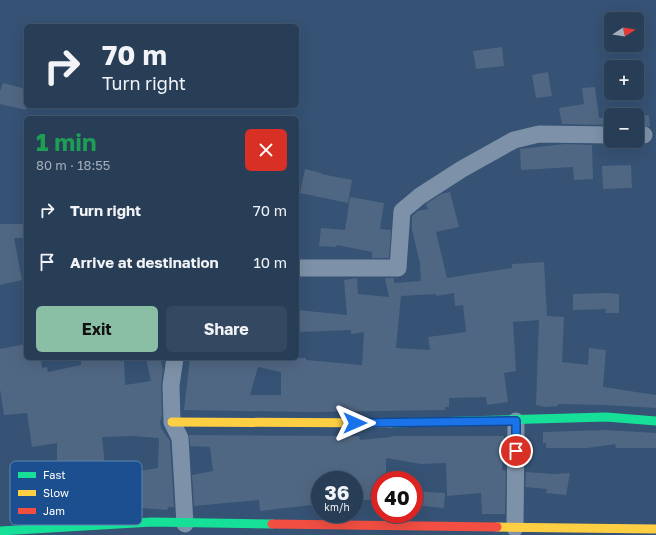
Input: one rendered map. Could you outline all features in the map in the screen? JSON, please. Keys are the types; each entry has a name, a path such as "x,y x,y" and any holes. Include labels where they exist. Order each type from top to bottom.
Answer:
{"main road":[{"path":"172,422 309,424 516,421 606,417 656,421"},
{"path":"142,523 656,529"},
{"path":"0,531 101,525"}],"street":[{"path":"299,268 398,268 402,211 420,196 462,169 514,140 539,134 604,135"},
{"path":"175,360 171,385 172,422 180,438 185,524"},
{"path":"515,528 516,421"}],"building":[{"path":"502,47 504,66 476,69 473,51"},
{"path":"548,72 552,96 536,98 532,75"},
{"path":"3,83 24,88 24,108 26,108 26,110 0,104 0,91"},
{"path":"595,87 599,118 604,118 604,125 562,124 559,108 584,104 582,88"},
{"path":"644,115 649,115 650,127 644,126"},
{"path":"565,144 592,145 593,179 574,180 573,167 521,170 520,149"},
{"path":"631,165 632,188 603,189 602,166"},
{"path":"305,169 321,174 352,180 348,203 300,193"},
{"path":"450,192 459,227 436,232 447,278 512,268 512,264 544,262 547,316 564,317 562,362 588,365 589,348 606,350 603,387 656,395 656,408 558,404 558,406 545,407 536,405 539,320 513,322 516,371 504,373 508,402 487,405 486,397 449,398 449,407 445,407 445,410 309,412 184,410 190,360 299,360 299,358 306,358 306,360 362,365 364,332 351,334 351,330 299,332 299,310 347,315 344,280 357,278 358,294 389,297 385,278 394,278 394,283 421,281 420,263 412,230 412,216 418,211 428,209 426,204 441,194","holes":["454,293 455,306 463,305 466,332 428,337 430,350 396,348 401,296 436,294 436,296","258,367 281,372 281,395 250,395"]},
{"path":"350,197 384,203 380,229 391,230 389,258 372,258 372,252 337,245 336,247 319,246 321,228 345,230"},
{"path":"0,224 24,224 24,238 14,238 22,280 0,285"},
{"path":"573,294 619,294 619,313 605,313 606,309 573,310"},
{"path":"24,344 24,360 41,360 42,368 47,367 48,372 81,365 81,360 124,360 125,385 151,381 146,360 160,360 163,370 161,385 162,415 160,422 161,428 170,441 174,507 168,507 167,510 142,508 142,471 158,468 159,438 133,436 102,437 104,461 57,461 57,443 32,447 27,413 4,415 0,389 0,349"},
{"path":"606,430 656,433 656,448 616,448 615,444 587,448 546,448 546,443 543,443 543,432"},
{"path":"189,435 359,436 360,440 392,436 504,436 502,470 506,471 505,514 482,514 481,493 447,496 446,463 421,464 386,458 386,471 371,471 371,500 363,500 363,471 311,471 311,505 260,511 259,500 194,506 192,475 213,471 210,447 190,446"},
{"path":"526,472 553,474 570,473 566,495 546,493 547,489 525,487"},
{"path":"423,492 445,493 444,508 423,506"}],"traffic: fast":[{"path":"391,423 606,417 656,421"},
{"path":"142,523 272,524"},
{"path":"0,531 101,525"}],"traffic: slow":[{"path":"172,422 391,423"},
{"path":"497,527 656,529"}],"traffic: jam":[{"path":"272,524 497,527"}],"route":[{"path":"355,423 516,421 516,451"}]}
